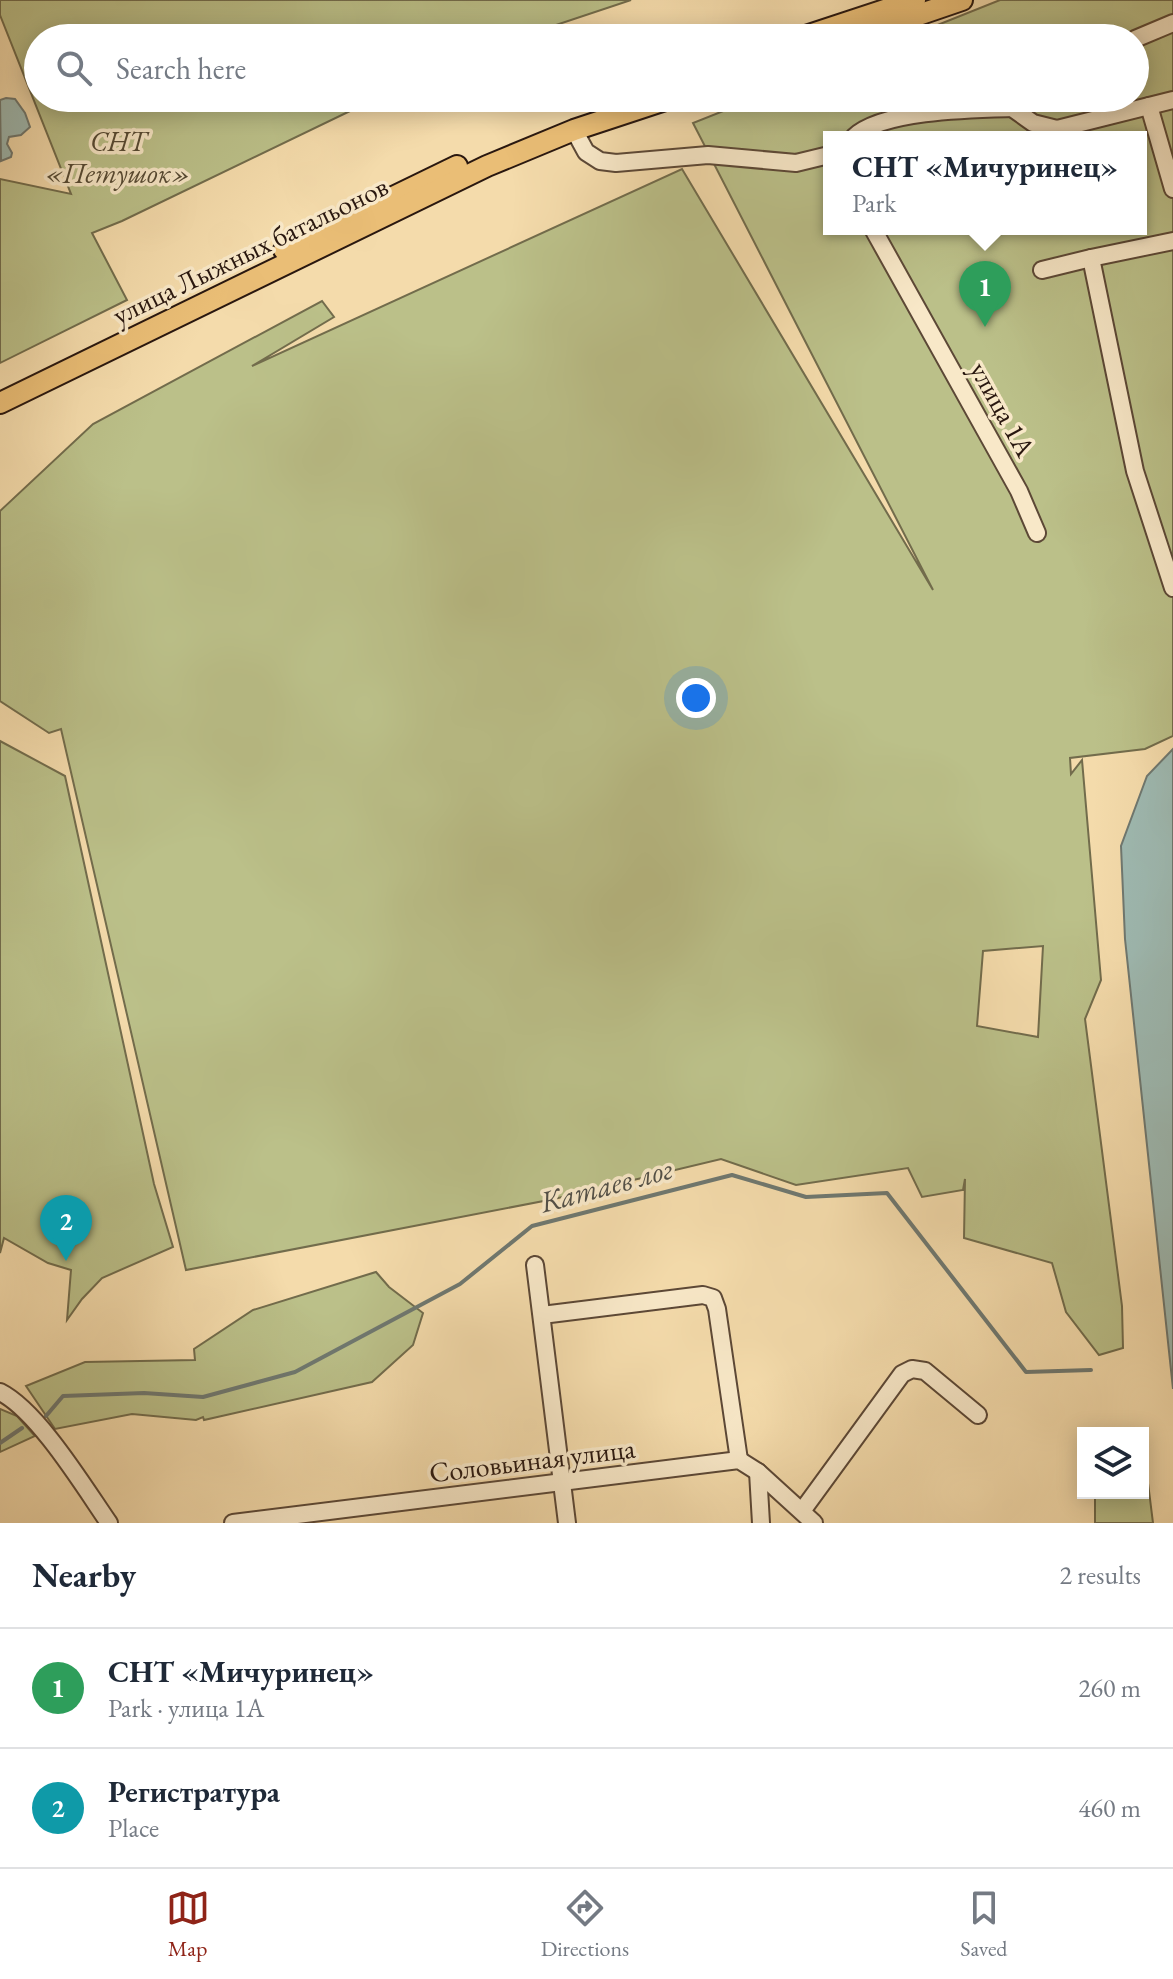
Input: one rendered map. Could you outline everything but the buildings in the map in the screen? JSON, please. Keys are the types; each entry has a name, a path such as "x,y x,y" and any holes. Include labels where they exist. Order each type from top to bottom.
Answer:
{"main road":[{"path":"842,24 915,0"},
{"path":"892,24 962,0"},
{"path":"523,143 595,112"},
{"path":"523,143 629,112"},
{"name":"улица Лыжных батальонов","path":"0,390 424,181 523,143"},
{"name":"улица Лыжных батальонов","path":"0,403 523,143"}],"street":[{"path":"1149,33 1173,23"},
{"path":"1173,100 1149,106 1173,189"},
{"path":"864,131 879,122 944,112"},
{"path":"1020,112 1033,123 1057,129 1125,112"},
{"path":"574,130 586,152 600,161 616,163 708,155 796,163 823,156"},
{"name":"улица 1А","path":"876,235 1019,491 1037,533"},
{"path":"1042,270 1173,241"},
{"path":"1091,258 1135,471 1173,588"},
{"path":"535,1265 567,1523"},
{"path":"542,1315 703,1295 713,1298 739,1460 758,1472 808,1517 895,1381 908,1370 925,1371 978,1415"},
{"path":"0,1392 39,1427 109,1523"},
{"name":"Соловьиная улица","path":"233,1523 357,1515 739,1460"},
{"path":"758,1472 761,1523"}],"green space":[{"name":"СНТ «Петушок»","path":"0,0 631,0 559,24 24,24 24,76 0,15"},
{"path":"1000,0 1173,0 1173,736 1145,749 1070,758 1071,774 1082,760 1101,980 1085,1019 1122,1306 1123,1348 1099,1355 1066,1312 1052,1263 964,1238 965,1179 963,1190 922,1197 908,1168 796,1185 721,1159 554,1199 186,1270 61,729 49,733 0,701 0,511 93,424 322,301 334,317 252,366 682,169 933,590 693,123 721,112 1149,112 1149,24 940,24","holes":["1043,946 1038,1037 977,1026 983,951"]},
{"name":"СНТ «Петушок»","path":"38,112 348,112 92,233 127,300 0,363 0,179 71,194"},
{"path":"0,741 65,776 154,1184 173,1247 102,1278 67,1320 71,1270 48,1263 4,1238 0,1253"},
{"path":"376,1272 389,1287 423,1313 413,1345 372,1382 204,1420 203,1417 196,1420 132,1414 55,1429 26,1386 85,1362 195,1360 194,1349 253,1310"},
{"path":"0,1409 17,1416 35,1436 0,1452"},
{"path":"1149,1491 1153,1523 1095,1523 1095,1499 1149,1499"}],"water":[{"path":"15,99 30,127 21,135 9,137 7,144 11,157 1,161 0,100"},
{"path":"1173,749 1173,1389 1125,939 1121,846 1147,776"}],"waterway":[{"name":"Катаев лог","path":"46,1416 63,1396 144,1393 203,1397 295,1372 460,1284 532,1226 732,1175 806,1197 887,1193 1026,1372 1091,1370"},
{"name":"Катаев лог","path":"0,1443 22,1428"}],"place":[{"name":"СНТ «Мичуринец»","path":"985,327"},
{"name":"Регистратура","path":"66,1261"}]}
